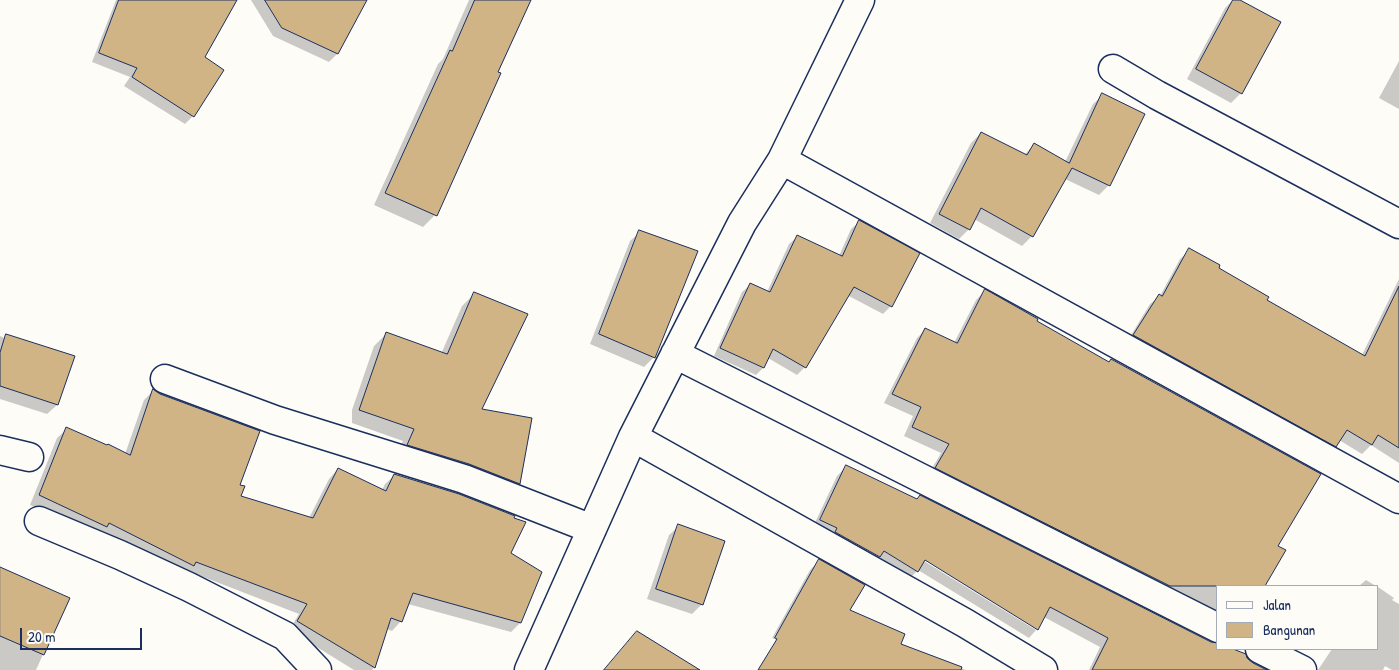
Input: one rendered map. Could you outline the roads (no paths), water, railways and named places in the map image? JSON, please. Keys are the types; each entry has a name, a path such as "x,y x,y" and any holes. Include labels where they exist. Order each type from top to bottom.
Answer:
{"street":[{"path":"529,670 633,437 742,223 782,160 860,0"},
{"path":"1113,69 1157,95 1399,224"},
{"path":"782,160 1399,499"},
{"path":"675,354 1216,627"},
{"path":"164,379 275,420 464,479 592,529"},
{"path":"633,437 956,618 1043,670"},
{"path":"0,450 29,457"},
{"path":"39,522 120,555 189,587 285,636 317,670"},
{"path":"1262,650 1302,670"}]}
